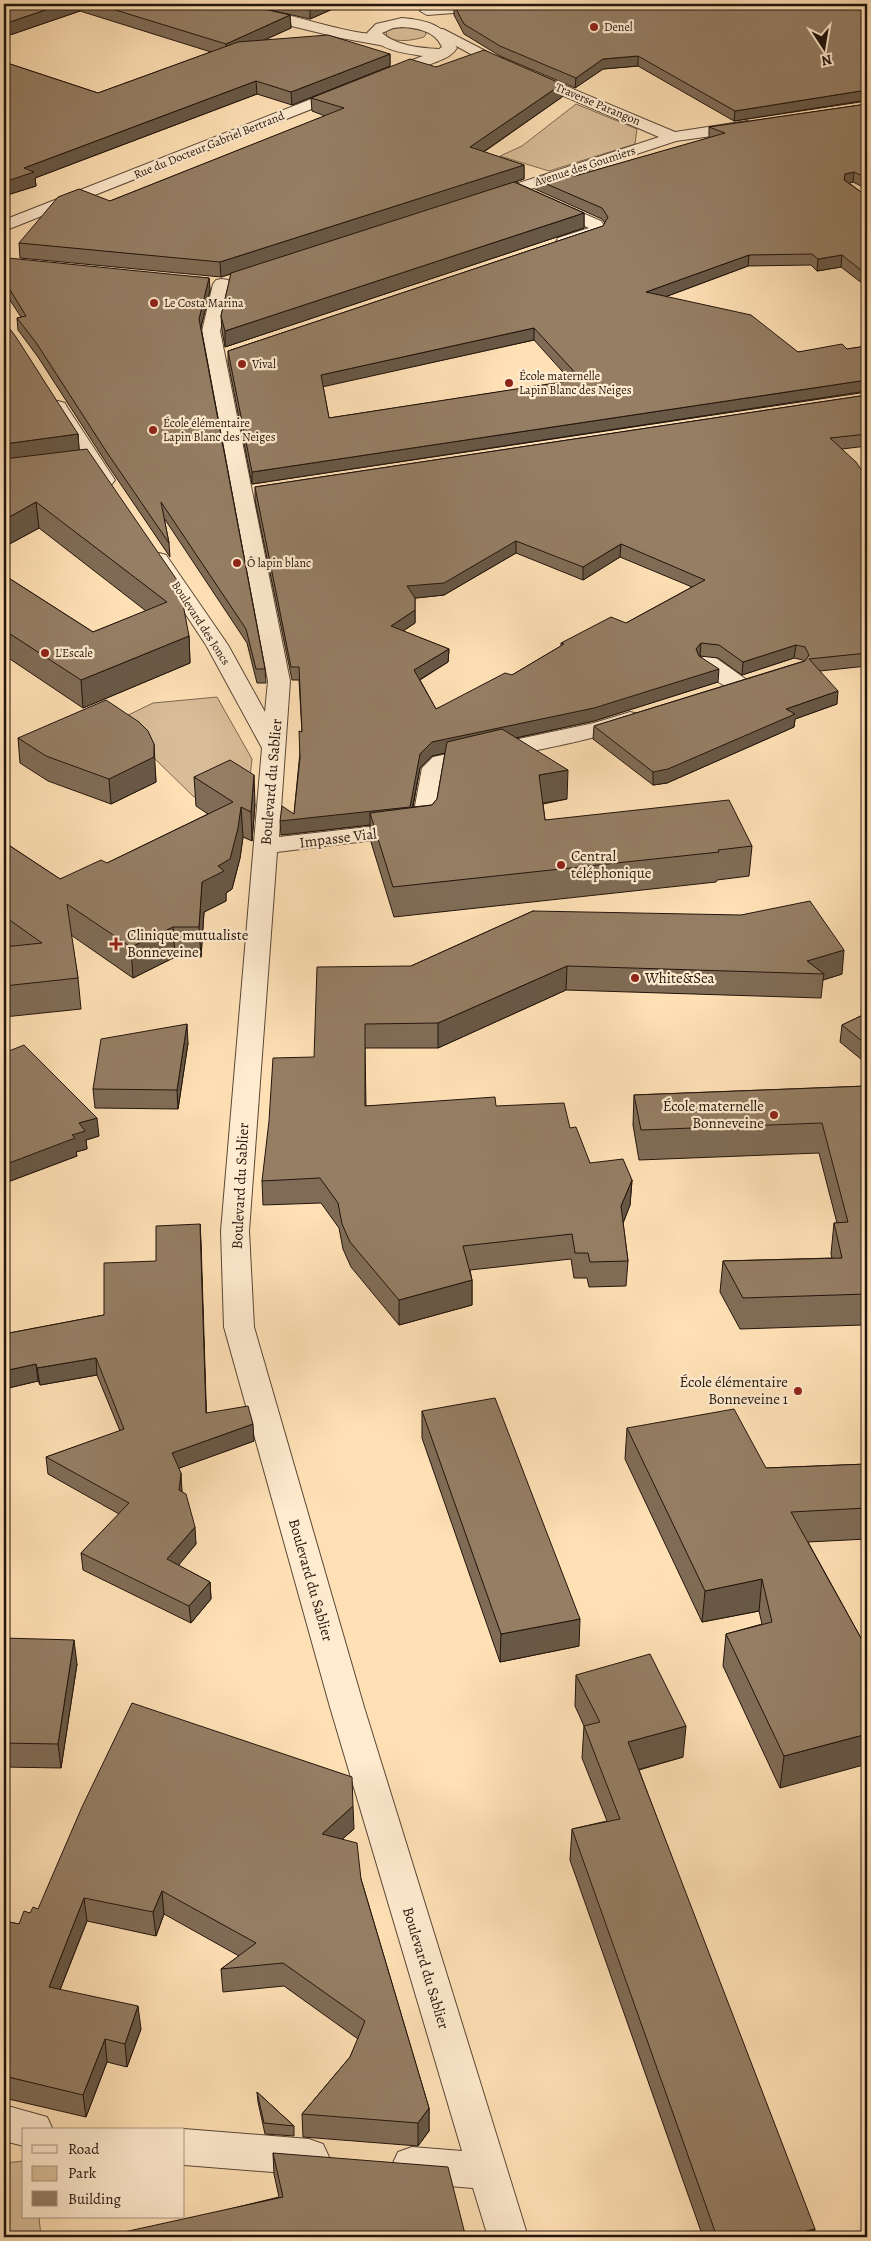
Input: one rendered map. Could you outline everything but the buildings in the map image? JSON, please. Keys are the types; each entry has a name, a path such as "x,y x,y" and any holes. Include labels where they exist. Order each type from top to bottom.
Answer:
{"street":[{"path":"217,4 329,31 386,31 418,8 519,4"},
{"path":"418,8 449,41 450,48 443,54"},
{"name":"Traverse Parangon","path":"386,31 412,23 439,32 494,61 673,137"},
{"path":"386,31 404,44 424,42 436,36 439,32"},
{"path":"386,31 413,57"},
{"name":"Traverse Parangon","path":"443,54 494,61"},
{"name":"Rue du Docteur Gabriel Bertrand","path":"4,226 365,83 413,57 443,54"},
{"name":"Avenue des Goumiers","path":"469,204 673,137 760,124"},
{"path":"516,188 598,228 595,232 549,247"},
{"name":"Boulevard du Sablier","path":"221,282 211,331 225,356 251,493 279,681 234,1231 238,1327 347,1707 508,2237"},
{"path":"48,391 118,498"},
{"path":"72,468 95,465"},
{"name":"Boulevard des Joncs","path":"145,539 218,645 274,749"},
{"path":"708,663 748,682 711,694"},
{"name":"Impasse Vial","path":"265,846 423,828 434,768 441,762 599,729 655,711"},
{"path":"4,2123 25,2128"},
{"path":"185,2147 339,2159"},
{"path":"378,2162 488,2171"}],"green space":[{"path":"404,27 425,31 426,34 424,37 410,40 387,38 386,30"},
{"path":"576,104 637,129 635,144 549,171 500,156 522,146"},
{"path":"217,697 252,759 249,786 194,797 116,721 153,703"},
{"path":"22,2161 22,2218 39,2218 41,2237 4,2237 4,2163"}],"place":[{"name":"Denel","path":"594,27"},
{"name":"Le Costa Marina","path":"154,303"},
{"name":"Vival","path":"242,364"},
{"name":"École maternelle Lapin Blanc des Neiges","path":"509,383"},
{"name":"École élémentaire Lapin Blanc des Neiges","path":"153,430"},
{"name":"Ô lapin blanc","path":"237,563"},
{"name":"L'Escale","path":"45,653"},
{"name":"Central téléphonique","path":"561,865"},
{"name":"Clinique mutualiste Bonneveine","path":"116,944"},
{"name":"White&Sea","path":"635,978"},
{"name":"École maternelle Bonneveine","path":"774,1115"},
{"name":"École élémentaire Bonneveine 1","path":"798,1391"}]}
